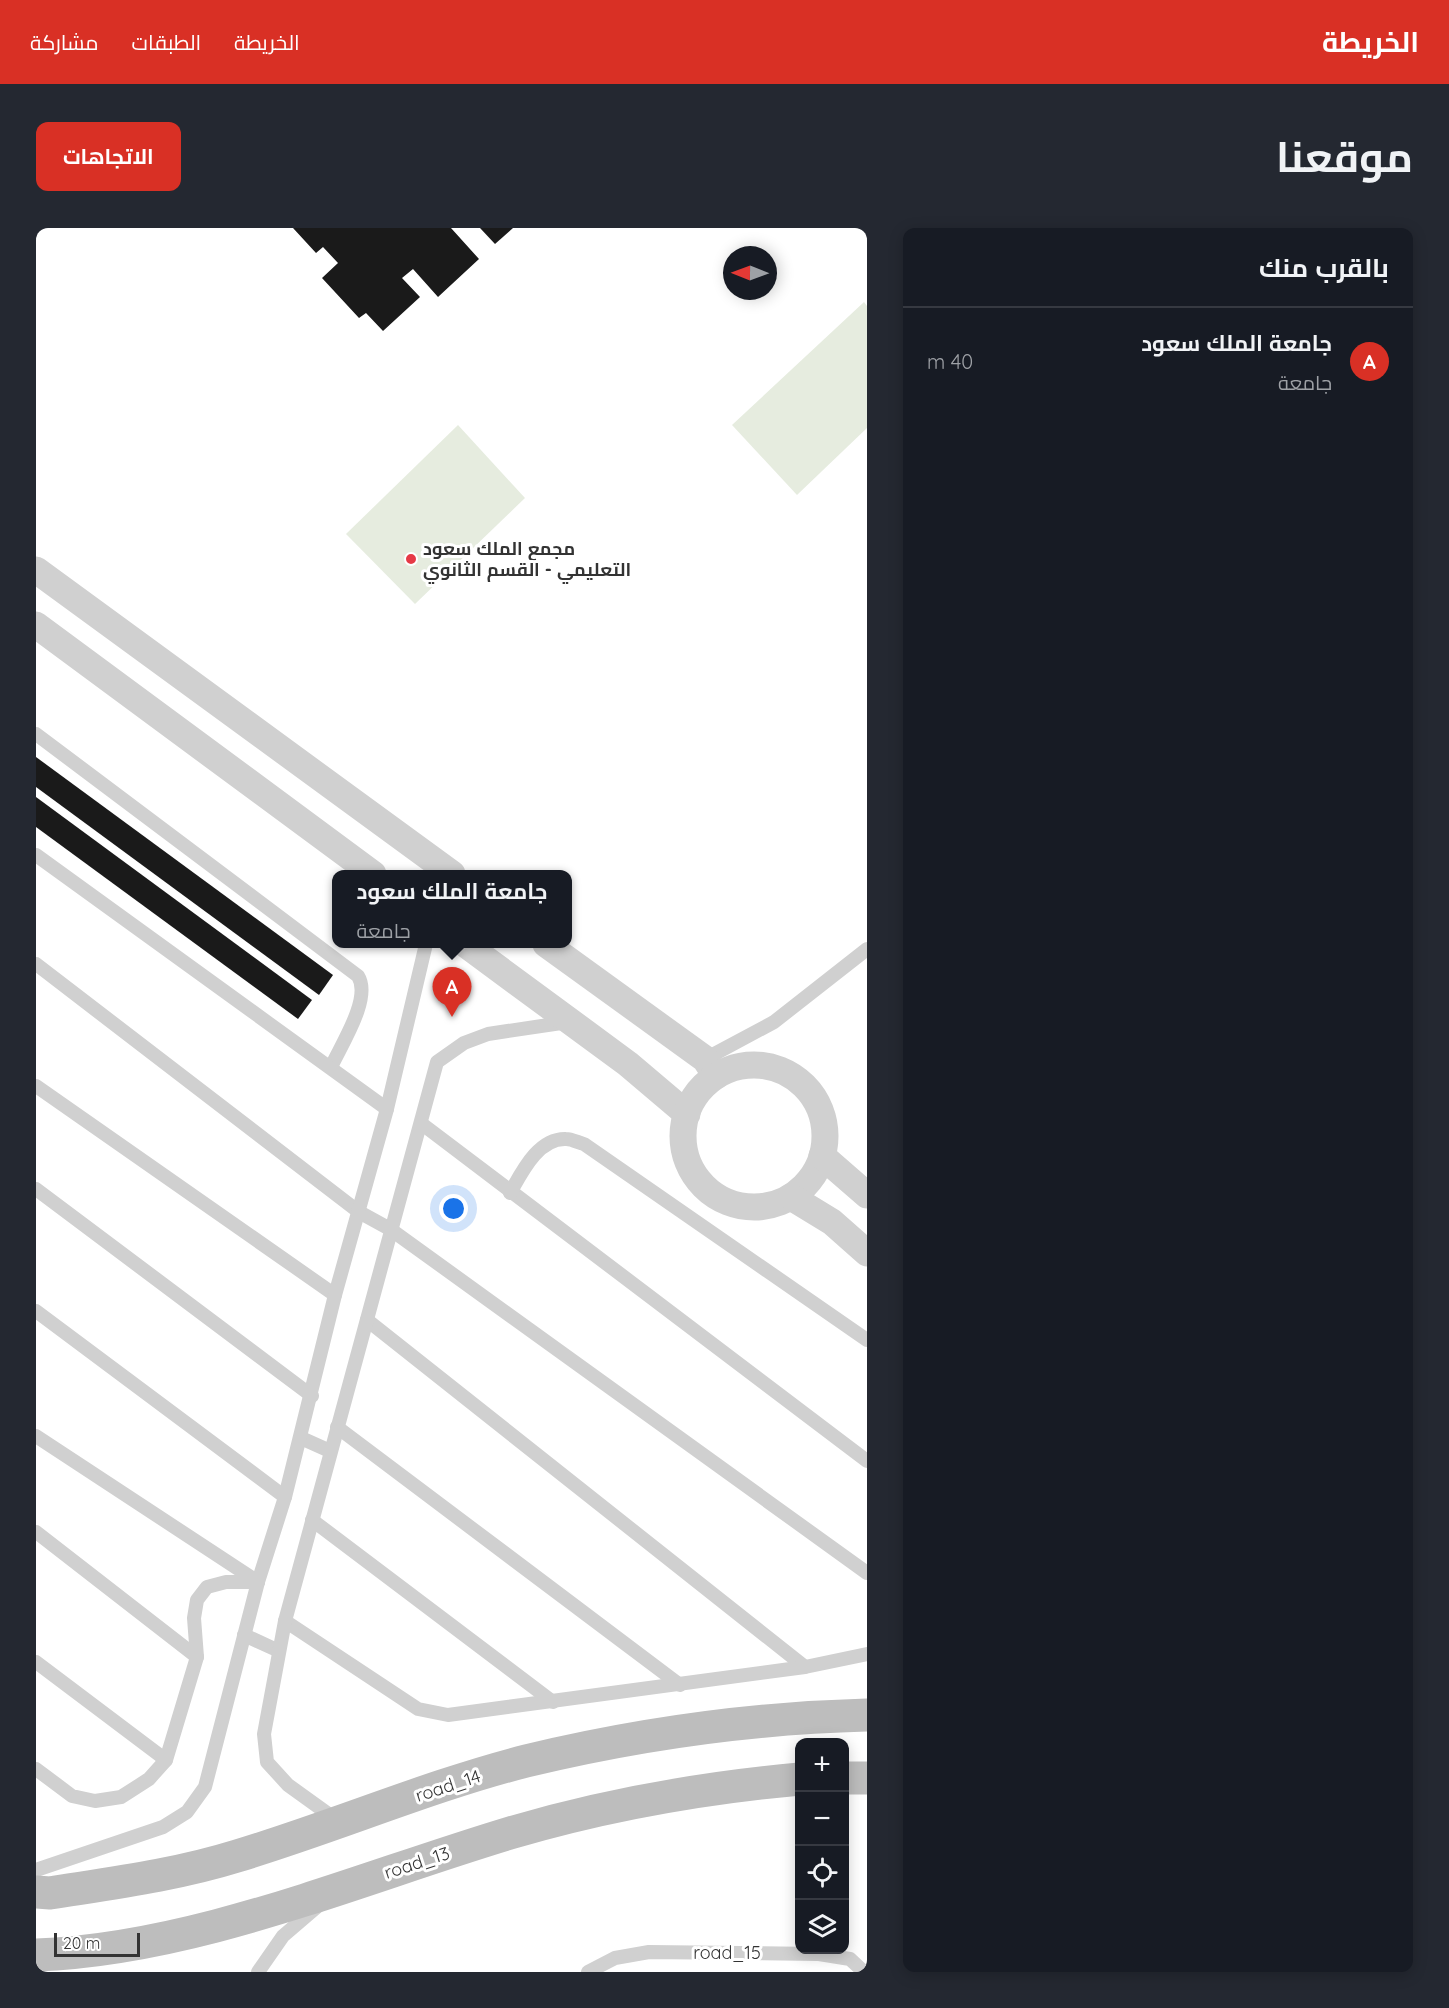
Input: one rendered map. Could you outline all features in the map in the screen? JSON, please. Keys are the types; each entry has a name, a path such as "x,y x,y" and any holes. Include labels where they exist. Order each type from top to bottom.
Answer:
{"street":[{"path":"36,570 447,870"},
{"path":"36,625 368,870"},
{"path":"470,948 628,1064 687,1114"},
{"path":"551,948 710,1068 761,1065 787,1073 797,1080 812,1096 823,1118 825,1130 822,1156 812,1176 791,1197 773,1204 749,1207 726,1201 715,1195 697,1178 688,1161 684,1131 687,1114 710,1068"},
{"path":"822,1156 867,1195"},
{"path":"791,1197 832,1222 867,1253"},
{"name":"road_14","path":"36,1892 50,1893 152,1877 236,1857 524,1762 592,1746 725,1725 808,1716 867,1715"},
{"path":"849,1778 867,1778"},
{"name":"road_13","path":"36,1955 91,1952 166,1939 509,1833 626,1803 720,1787 795,1780"}],"lane":[{"path":"36,734 358,976 363,992 360,1004 331,1066"},
{"path":"36,855 331,1066 387,1109"},
{"path":"36,1870 163,1827 187,1812 205,1787 258,1582 301,1438 335,1295 387,1109 425,948"},
{"path":"710,1068 774,1022 867,949"},
{"path":"36,964 360,1212 390,1229 867,1572"},
{"path":"339,1822 288,1785 267,1762 264,1734 285,1621 437,1062 464,1043 488,1034 568,1022"},
{"path":"36,1086 335,1295"},
{"path":"422,1124 510,1193 867,1461"},
{"path":"510,1193 524,1168 540,1149 565,1139 584,1144 867,1340"},
{"path":"36,1189 312,1396"},
{"path":"36,1311 285,1497"},
{"path":"367,1320 805,1667"},
{"path":"337,1427 680,1685"},
{"path":"36,1436 258,1582"},
{"path":"301,1438 330,1451"},
{"path":"312,1520 553,1702"},
{"path":"36,1532 197,1656"},
{"path":"36,1769 72,1796 95,1801 121,1797 149,1779 166,1760 197,1656 194,1618 197,1600 207,1587 226,1582 258,1582"},
{"path":"285,1621 418,1709 448,1714 680,1685 805,1667 867,1654"},
{"path":"244,1635 279,1651"},
{"path":"36,1662 166,1760"},
{"path":"258,1972 283,1936 340,1887"},
{"name":"road_15","path":"588,1972 615,1958 649,1952 819,1954 850,1959 864,1972"}],"shaded area":[{"path":"864,302 867,306 867,428 797,495 732,425"},
{"path":"458,425 525,498 415,604 346,534"}],"building":[{"path":"293,228 451,228 479,259 438,297 413,269 402,278 420,297 383,331 366,313 359,318 322,278 338,263 323,247 316,253"},
{"path":"480,228 513,228 495,244"},
{"path":"36,757 333,975 319,995 36,787"},
{"path":"36,797 312,1000 298,1019 36,827"}],"place":[{"name":"مجمع الملك سعود التعليمي - القسم الثانوي","path":"411,559"},
{"name":"جامعة الملك سعود","path":"452,1017"}]}
